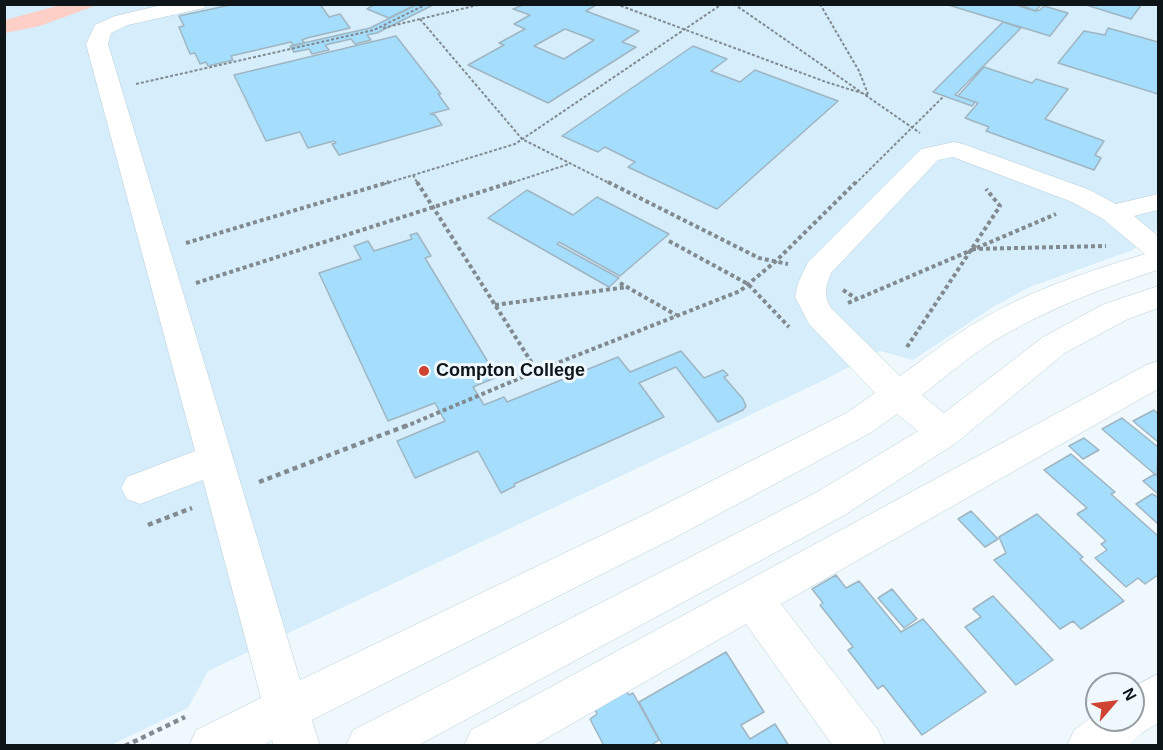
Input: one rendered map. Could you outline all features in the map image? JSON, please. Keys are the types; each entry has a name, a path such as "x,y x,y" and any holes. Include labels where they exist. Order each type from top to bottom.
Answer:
{"street":[{"path":"197,4 122,20 102,29 97,45 292,727"},
{"path":"944,433 808,325 811,302 808,290 818,269 930,154 954,149 974,154 1081,196 1113,213 1158,250"},
{"path":"1113,213 1158,202"},
{"path":"212,746 292,727 860,422 986,331 1036,304 1090,281 1158,260"},
{"path":"369,746 830,504 944,433 1054,345 1115,312 1158,297"},
{"path":"487,746 1158,374"},
{"path":"140,488 216,459"},
{"path":"751,598 862,746"},
{"path":"1145,705 1158,696"},
{"path":"1090,746 1109,732"}],"path":[{"path":"375,30 427,4"},
{"path":"135,84 482,4"},
{"path":"616,4 826,82 868,95"},
{"path":"190,242 515,144 722,4"},
{"path":"734,4 868,95 945,151"},
{"path":"820,4 859,71 868,95"},
{"path":"420,19 522,139 759,258 793,265 816,275 857,299"},
{"path":"267,479 450,409 537,371 740,291 776,261 944,96"},
{"path":"203,280 570,164"},
{"path":"413,175 537,371"},
{"path":"901,356 1000,206 979,180"},
{"path":"669,241 748,284 808,325 857,299 1065,211"},
{"path":"972,249 1115,246"},
{"path":"620,283 677,316"},
{"path":"495,305 627,286"},
{"path":"148,525 196,507"}],"shaded area":[{"path":"64,4 97,5 40,26 5,33 5,20"},
{"name":"Compton College","path":"4,5 1158,5 1158,229 1133,250 1030,287 993,307 913,360 880,351 822,381 208,671 188,708 111,745 5,745"}],"building":[{"path":"235,4 320,4 329,17 340,14 350,28 307,38 302,40 305,43 294,46 291,42 231,56 233,60 208,66 206,62 200,64 195,53 190,54 179,27 184,26 179,16"},
{"path":"375,4 417,4 389,18 367,9"},
{"path":"418,4 435,4 377,33 367,35 371,40 355,44 351,39 325,45 329,50 312,54 309,49 294,52 290,46 370,28"},
{"path":"945,4 1019,4 1035,11 1044,6 1068,13 1050,36"},
{"path":"1020,4 1042,4 1035,11 1019,6"},
{"path":"1083,4 1142,4 1131,19"},
{"path":"523,5 596,5 586,11 639,31 622,42 636,47 548,103 468,65 504,45 499,43 525,29 514,24 530,15 513,9","holes":["565,29 594,40 564,59 534,46"]},
{"path":"1003,22 1021,28 955,95 975,102 972,106 933,92"},
{"path":"1108,28 1158,42 1158,94 1058,63 1084,31 1105,35"},
{"path":"396,36 441,94 438,94 449,109 430,114 435,115 442,125 339,155 332,144 336,143 334,141 308,148 300,132 266,141 234,75"},
{"path":"693,46 727,59 711,71 740,82 755,70 838,101 717,209 628,167 635,162 605,147 598,152 562,136"},
{"path":"984,67 1032,83 1036,79 1068,89 1045,119 1104,141 1095,155 1101,158 1094,170 986,131 989,127 965,118 978,103 958,96"},
{"path":"527,190 573,215 597,197 669,234 620,276 559,242 557,244 619,278 609,287 488,218"},
{"path":"417,233 431,256 425,258 497,377 473,387 484,405 504,397 507,402 618,357 630,372 681,351 704,378 723,370 728,375 724,377 743,399 746,406 743,410 718,422 676,367 639,383 664,417 514,484 515,486 501,493 478,451 415,478 397,441 445,421 435,403 388,421 319,273 361,259 354,246 368,241 374,251 412,239 410,235"},
{"path":"1154,410 1158,414 1158,442 1133,421"},
{"path":"1122,418 1158,447 1157,476 1102,429"},
{"path":"1084,438 1099,450 1083,459 1069,446"},
{"path":"1071,454 1115,492 1111,494 1158,536 1158,575 1145,584 1138,578 1126,587 1095,558 1107,550 1101,544 1106,541 1077,514 1087,508 1044,470"},
{"path":"1155,474 1158,476 1158,494 1143,481"},
{"path":"1152,494 1158,497 1158,524 1136,504"},
{"path":"971,511 998,539 985,547 958,519"},
{"path":"1037,514 1083,557 1080,559 1124,601 1081,629 1073,621 1060,629 994,560 1006,553 999,537"},
{"path":"836,575 846,588 859,581 901,632 923,619 986,692 922,735 883,685 878,689 848,650 853,647 820,605 823,603 812,589"},
{"path":"892,589 917,619 904,628 878,598"},
{"path":"993,596 1053,660 1016,685 965,627 981,617 973,609"},
{"path":"726,652 764,712 741,725 750,739 775,724 789,746 663,746 639,702"},
{"path":"626,691 629,695 633,693 659,740 650,746 604,746 590,719 597,714 595,709"}],"place":[{"name":"Compton College","path":"424,371"}]}
